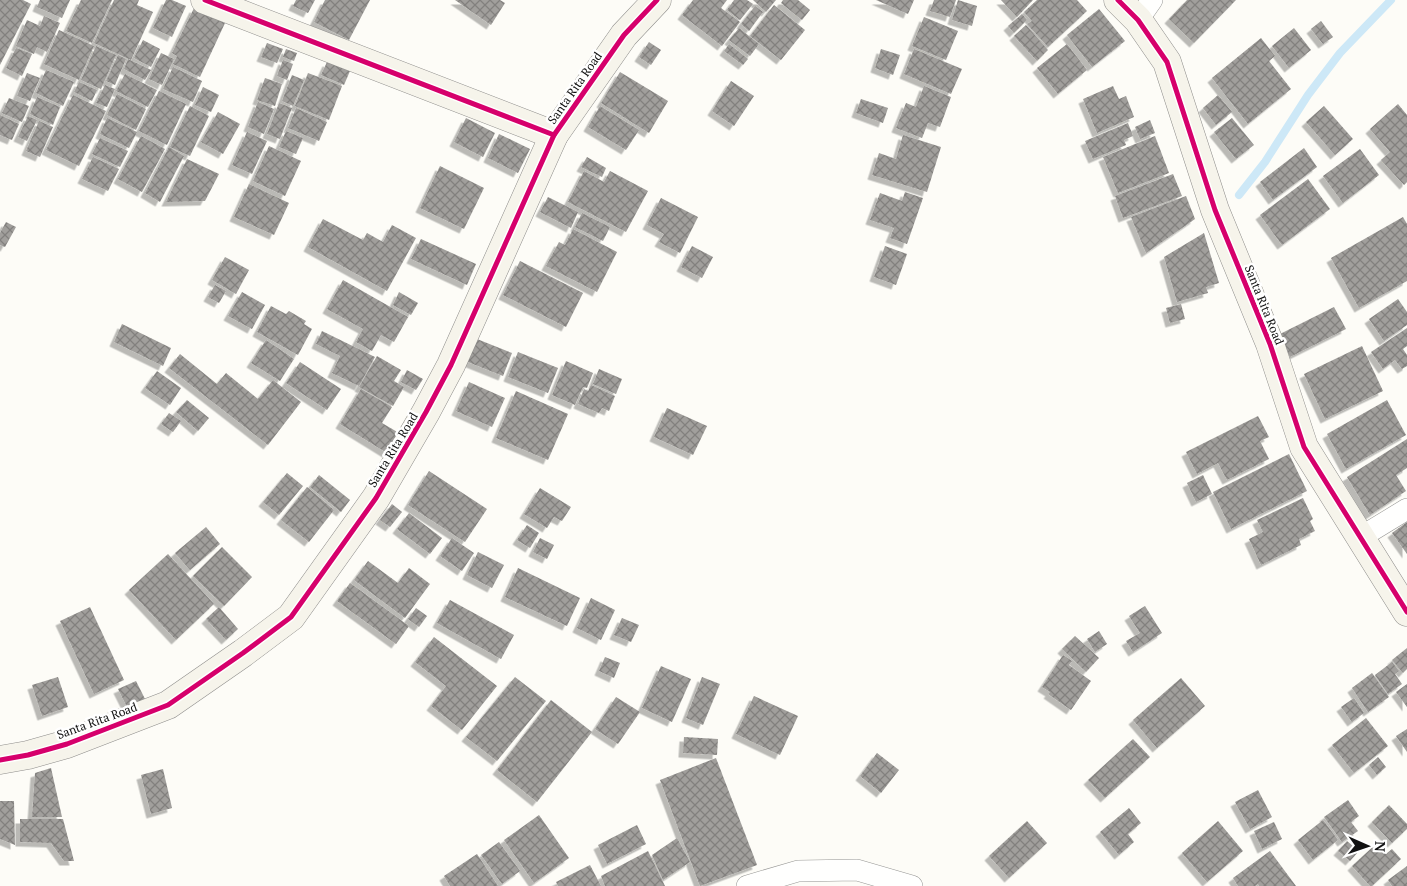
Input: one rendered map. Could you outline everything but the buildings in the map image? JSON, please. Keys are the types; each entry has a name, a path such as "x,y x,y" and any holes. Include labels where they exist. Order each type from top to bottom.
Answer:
{"street":[{"path":"205,0 554,135"},
{"name":"Santa Rita Road","path":"0,760 28,755 67,744 168,705 291,617 376,498 426,412 451,365 554,135 624,35 657,0"},
{"name":"Santa Rita Road","path":"1118,0 1145,10 1167,62 1215,210 1270,344 1304,447 1407,612"},
{"path":"1361,537 1407,509"},
{"path":"747,886 798,871 847,870 857,870 912,886"}],"waterway":[{"path":"1239,195 1265,162 1308,95 1340,53 1391,0"}],"cycle path":[{"path":"205,0 554,135"},
{"path":"0,760 28,755 67,744 168,705 291,617 376,498 426,412 451,365 554,135 624,35 657,0"},
{"path":"1118,0 1138,20 1167,62 1215,210 1270,344 1304,447 1407,612"}]}
